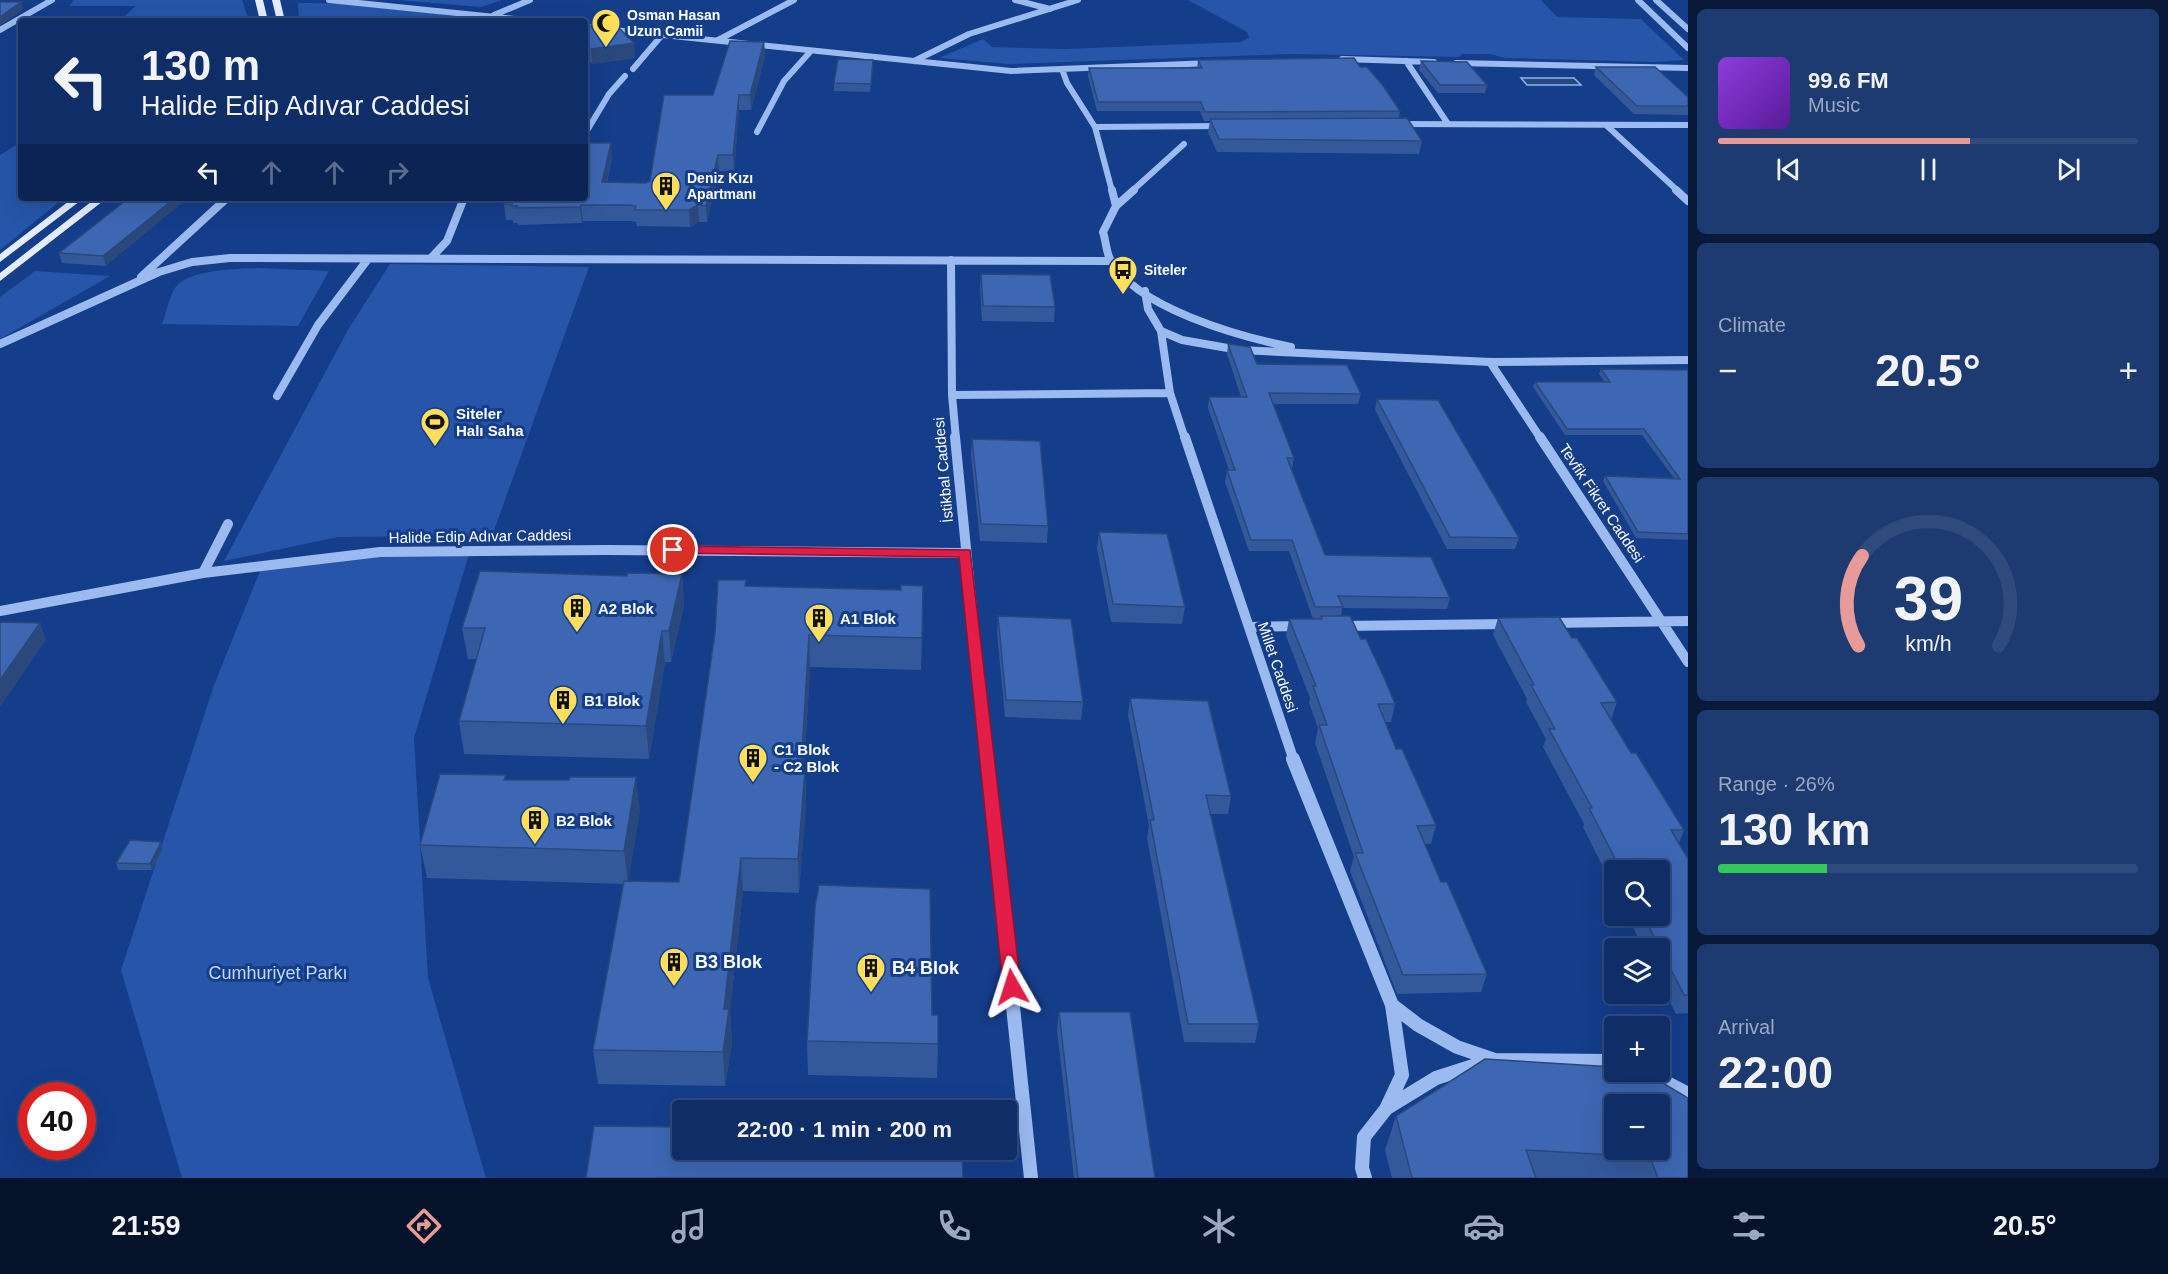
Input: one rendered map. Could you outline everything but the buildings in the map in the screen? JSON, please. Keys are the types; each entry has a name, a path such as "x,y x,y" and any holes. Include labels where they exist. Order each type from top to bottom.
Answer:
{"main road":[{"path":"276,0 280,18"},
{"path":"0,259 75,201"},
{"path":"0,278 98,201"}],"street":[{"path":"21,18 52,0"},
{"path":"329,0 510,18"},
{"path":"488,18 530,0"},
{"path":"718,40 794,0"},
{"path":"1015,0 1051,9"},
{"path":"914,61 927,51 1078,0"},
{"path":"1638,0 1688,48"},
{"path":"1656,0 1688,29"},
{"path":"0,30 18,20"},
{"path":"588,27 1011,71 1223,62"},
{"path":"588,34 607,30"},
{"path":"633,69 662,35"},
{"path":"757,132 784,81 810,52"},
{"path":"1329,59 1442,62"},
{"path":"1406,61 1448,124"},
{"path":"1453,63 1688,68"},
{"path":"1062,69 1067,82 1095,126 1116,206"},
{"path":"588,129 609,94 625,76"},
{"path":"1389,124 1688,125"},
{"path":"1606,125 1688,201"},
{"path":"1095,126 1236,126"},
{"path":"1184,144 1116,206 1103,231 1111,261 1145,291 1190,318 1255,341 1351,356"},
{"path":"135,282 224,201"},
{"path":"431,258 447,241 463,201"},
{"path":"0,344 135,282 192,262 230,258 1111,261"},
{"path":"277,396 318,325 368,259"},
{"name":"İstikbal Caddesi","path":"951,260 952,395 965,553 1031,1178"},
{"name":"Millet Caddesi","path":"1145,291 1148,309 1161,331 1170,393 1299,776 1392,1005 1402,1075 1386,1109"},
{"path":"1161,331 1182,340 1239,351 1490,362 1688,360"},
{"name":"Tevfik Fikret Caddesi","path":"1490,362 1688,662"},
{"path":"952,395 1170,393"},
{"path":"202,573 228,524"},
{"name":"Halide Edip Adıvar Caddesi","path":"0,611 202,573 380,552 618,550 965,553"},
{"path":"1331,626 1688,621"},
{"path":"1249,627 1308,626"},
{"path":"1392,1005 1418,1025 1457,1047 1495,1060"},
{"path":"1365,1178 1362,1168 1364,1137 1386,1109 1410,1092 1455,1068 1495,1060 1604,1061"},
{"path":"1665,1082 1688,1094"}],"green space":[{"path":"74,0 242,0 248,18 122,18 136,6 69,6"},
{"path":"397,0 502,0 481,7"},
{"path":"1188,0 1541,0 1557,17 1641,19 1684,60 1656,62 1505,58 1490,54 1462,54 1459,57 1292,54 1008,64 939,58 983,39 992,47 1064,49 1241,42 1249,38 1247,32"},
{"path":"298,3 382,6 458,18 299,18"},
{"path":"18,144 18,201 60,201 0,250 0,155"},
{"path":"390,264 589,267 492,536 338,537 224,561 349,328"},
{"path":"258,268 329,271 298,326 162,324 173,292 182,282 191,277 214,271"},
{"path":"35,271 110,276 0,339 0,297"},
{"name":"Cumhuriyet Parkı","path":"470,551 414,738 428,978 486,1178 182,1178 121,970 214,685 262,566 394,552"}],"shaded area":[{"path":"1521,78 1574,78 1581,85 1527,85"}],"place":[{"name":"Osman Hasan Uzun Camii","path":"606,48"},
{"name":"Deniz Kızı Apartmanı","path":"666,212"},
{"name":"Siteler","path":"1123,296"},
{"name":"Siteler Halı Saha","path":"435,448"},
{"name":"A2 Blok","path":"577,634"},
{"name":"A1 Blok","path":"819,644"},
{"name":"B1 Blok","path":"563,726"},
{"name":"C1 Blok - C2 Blok","path":"753,784"},
{"name":"B2 Blok","path":"535,846"},
{"name":"B3 Blok","path":"674,988"},
{"name":"B4 Blok","path":"871,994"}],"route":[{"path":"673,550 965,553 1012,987"}]}
